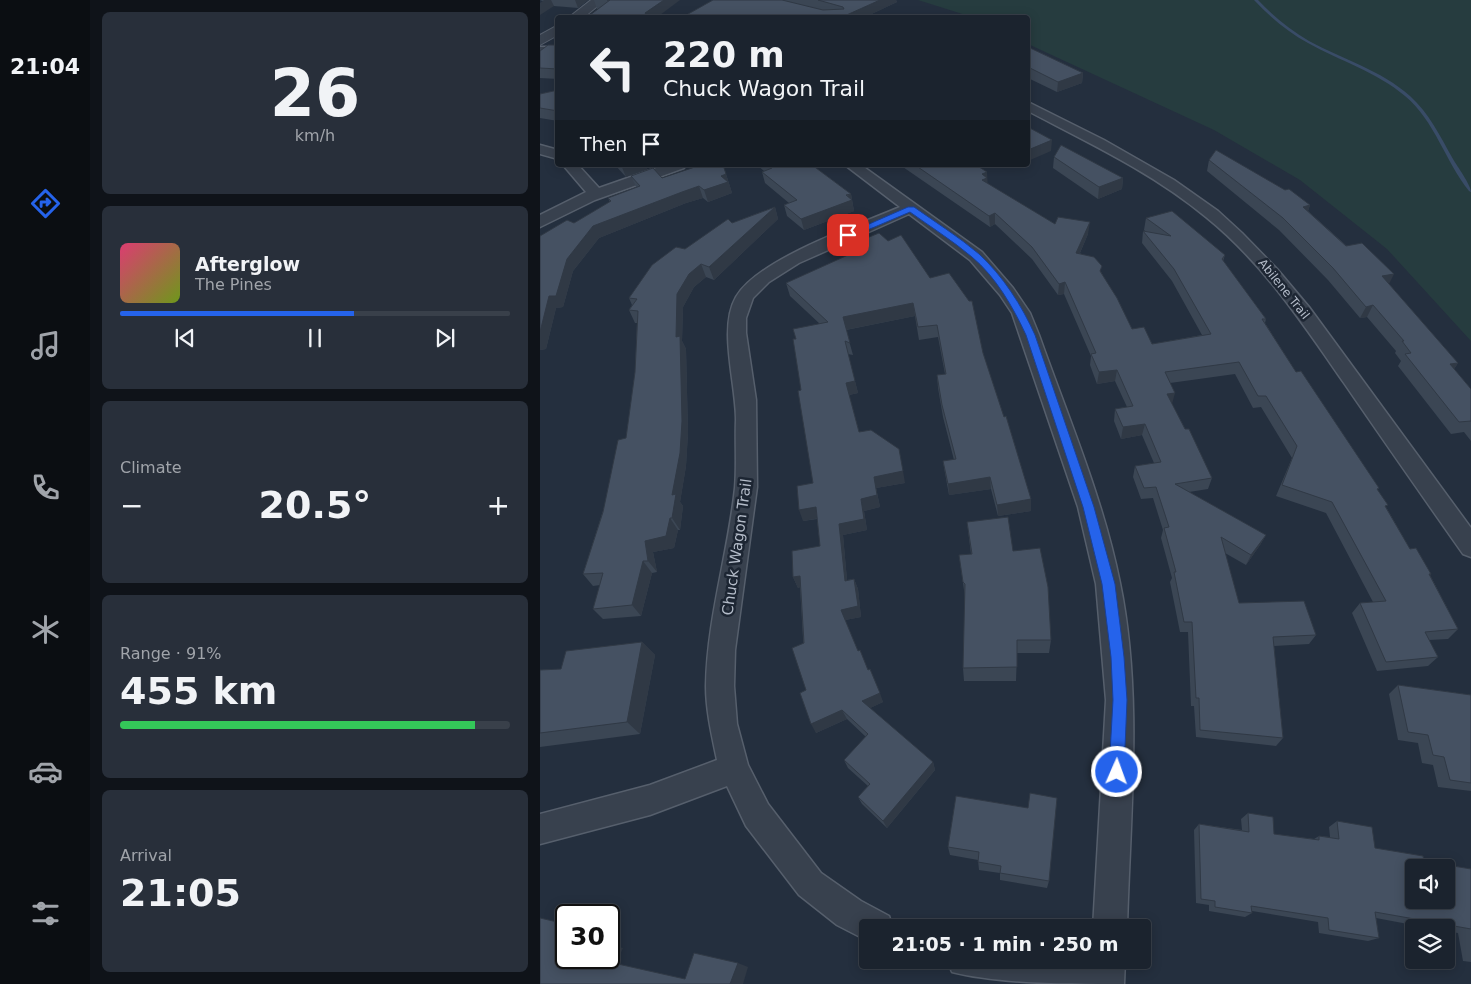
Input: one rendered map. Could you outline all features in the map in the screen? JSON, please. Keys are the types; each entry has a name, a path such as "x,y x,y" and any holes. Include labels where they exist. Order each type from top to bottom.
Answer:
{"street":[{"path":"578,15 599,0"},
{"path":"540,41 555,31"},
{"path":"540,50 555,51"},
{"name":"Abilene Trail","path":"1030,107 1129,159 1170,184 1210,213 1250,249 1291,296 1471,548"},
{"path":"540,149 555,154"},
{"path":"572,167 596,194"},
{"path":"540,222 596,194 673,167"},
{"path":"855,167 976,256 994,274 1021,313 1030,335 1100,547 1108,584 1120,700 1110,919"},
{"name":"Chuck Wagon Trail","path":"860,919 810,884 757,815 734,770 723,724 720,686 722,650 746,487 748,461 746,400 737,333 740,307 752,287 776,269 801,256 911,208"},
{"path":"540,829 650,800 734,770"},
{"path":"1008,969 1082,984"},
{"path":"1107,984 1108,969"}],"green space":[{"path":"918,0 1471,0 1471,341 1387,249 1300,180 1214,130 1030,45 1030,15 966,15"}],"building":[{"path":"610,0 664,0 645,13 646,15 590,15"},
{"path":"713,0 782,0 823,10 844,9 843,7 818,0 880,0 847,15 686,15"},
{"path":"548,45 555,45 555,69 540,68 540,51"},
{"path":"1030,48 1083,73 1058,82 1030,68"},
{"path":"555,91 555,110 540,108 540,94"},
{"path":"1030,128 1052,140 1030,149"},
{"path":"1061,145 1123,178 1099,187 1054,157"},
{"path":"1216,150 1285,190 1289,189 1310,205 1303,207 1346,246 1362,243 1394,274 1382,276 1458,363 1450,364 1471,389 1471,421 1459,422 1405,354 1411,353 1402,341 1404,341 1373,305 1366,307 1333,268 1283,218 1209,160"},
{"path":"695,167 724,167 726,174 721,176 728,182 704,190 699,186 593,226 567,259 556,296 549,296 540,332 540,236 567,220 574,223 611,201 608,198 640,186 631,176 653,168 662,178"},
{"path":"771,167 815,167 851,194 846,195 852,200 801,219 784,205 797,200 762,172 772,168"},
{"path":"918,167 979,167 987,172 982,174 987,178 982,180 1055,224 1058,217 1090,222 1076,253 1094,257 1102,266 1100,271 1117,298 1132,329 1144,327 1152,344 1211,334 1174,269 1143,231 1171,236 1146,218 1172,211 1225,255 1222,259 1266,319 1262,319 1296,372 1301,371 1379,488 1377,489 1388,505 1385,506 1410,549 1416,548 1431,574 1429,574 1458,629 1425,632 1438,657 1386,662 1360,603 1386,601 1332,502 1282,485 1297,446 1266,396 1258,396 1239,362 1165,372 1175,393 1167,394 1185,429 1189,429 1212,478 1175,484 1266,535 1251,555 1221,537 1239,603 1304,601 1316,635 1273,637 1283,738 1200,730 1199,698 1196,698 1192,622 1184,622 1174,572 1176,572 1164,528 1169,527 1156,487 1144,488 1135,466 1161,462 1145,424 1123,427 1115,409 1133,406 1117,370 1099,372 1091,354 1096,353 1065,282 1059,284 1032,247 995,213 989,216"},
{"path":"775,207 709,267 701,264 689,274 677,294 676,337 680,336 682,421 680,453 672,495 676,494 672,518 670,518 666,536 645,541 648,561 643,561 632,605 593,609 603,573 583,574 603,512 618,440 626,438 635,372 638,311 629,310 637,299 629,298 652,265 676,247 685,249 728,219 732,223"},
{"path":"879,233 888,241 901,235 930,278 949,273 969,301 972,301 983,353 1004,417 1006,416 1031,499 997,505 990,477 948,484 943,461 956,459 942,405 937,375 946,374 937,325 918,327 913,303 843,317 850,343 845,341 855,381 846,383 859,432 871,430 899,449 903,471 874,477 877,495 861,499 864,519 839,524 845,581 854,579 858,606 841,610 858,651 860,650 868,670 870,669 880,693 862,701 933,762 883,821 858,797 870,784 844,760 868,734 842,710 811,724 800,693 806,690 792,648 804,643 800,576 793,577 792,551 820,546 816,507 799,510 797,486 813,483 798,391 801,390 793,339 796,339 793,329 828,322 786,283 859,250 852,244"},
{"path":"1008,517 1013,551 1040,548 1048,587 1051,640 1017,640 1017,667 963,668 965,584 963,582 959,555 972,554 967,522"},
{"path":"642,642 627,722 540,733 540,670 561,669 566,651"},
{"path":"1398,685 1471,695 1471,783 1450,780 1444,757 1433,755 1428,735 1408,732"},
{"path":"1030,793 1057,798 1049,881 1000,873 1001,866 978,862 979,852 948,847 956,796 1028,808"},
{"path":"1248,813 1273,817 1274,834 1319,840 1319,836 1339,839 1337,821 1372,827 1375,848 1423,856 1424,859 1405,859 1405,909 1455,909 1455,866 1471,869 1471,929 1455,926 1455,919 1415,919 1375,912 1379,938 1329,930 1328,918 1251,906 1252,913 1215,907 1215,901 1201,899 1199,824 1249,832"},
{"path":"540,918 555,921 555,969 620,969 620,964 685,979 694,953 738,963 730,984 540,984"}],"waterway":[{"path":"1256,0 1299,37 1383,79 1408,96 1433,126 1463,181 1471,190"}],"route":[{"path":"848,235 911,208 976,256 994,274 1021,313 1088,507 1100,547 1108,584 1120,700 1117,772"}]}
